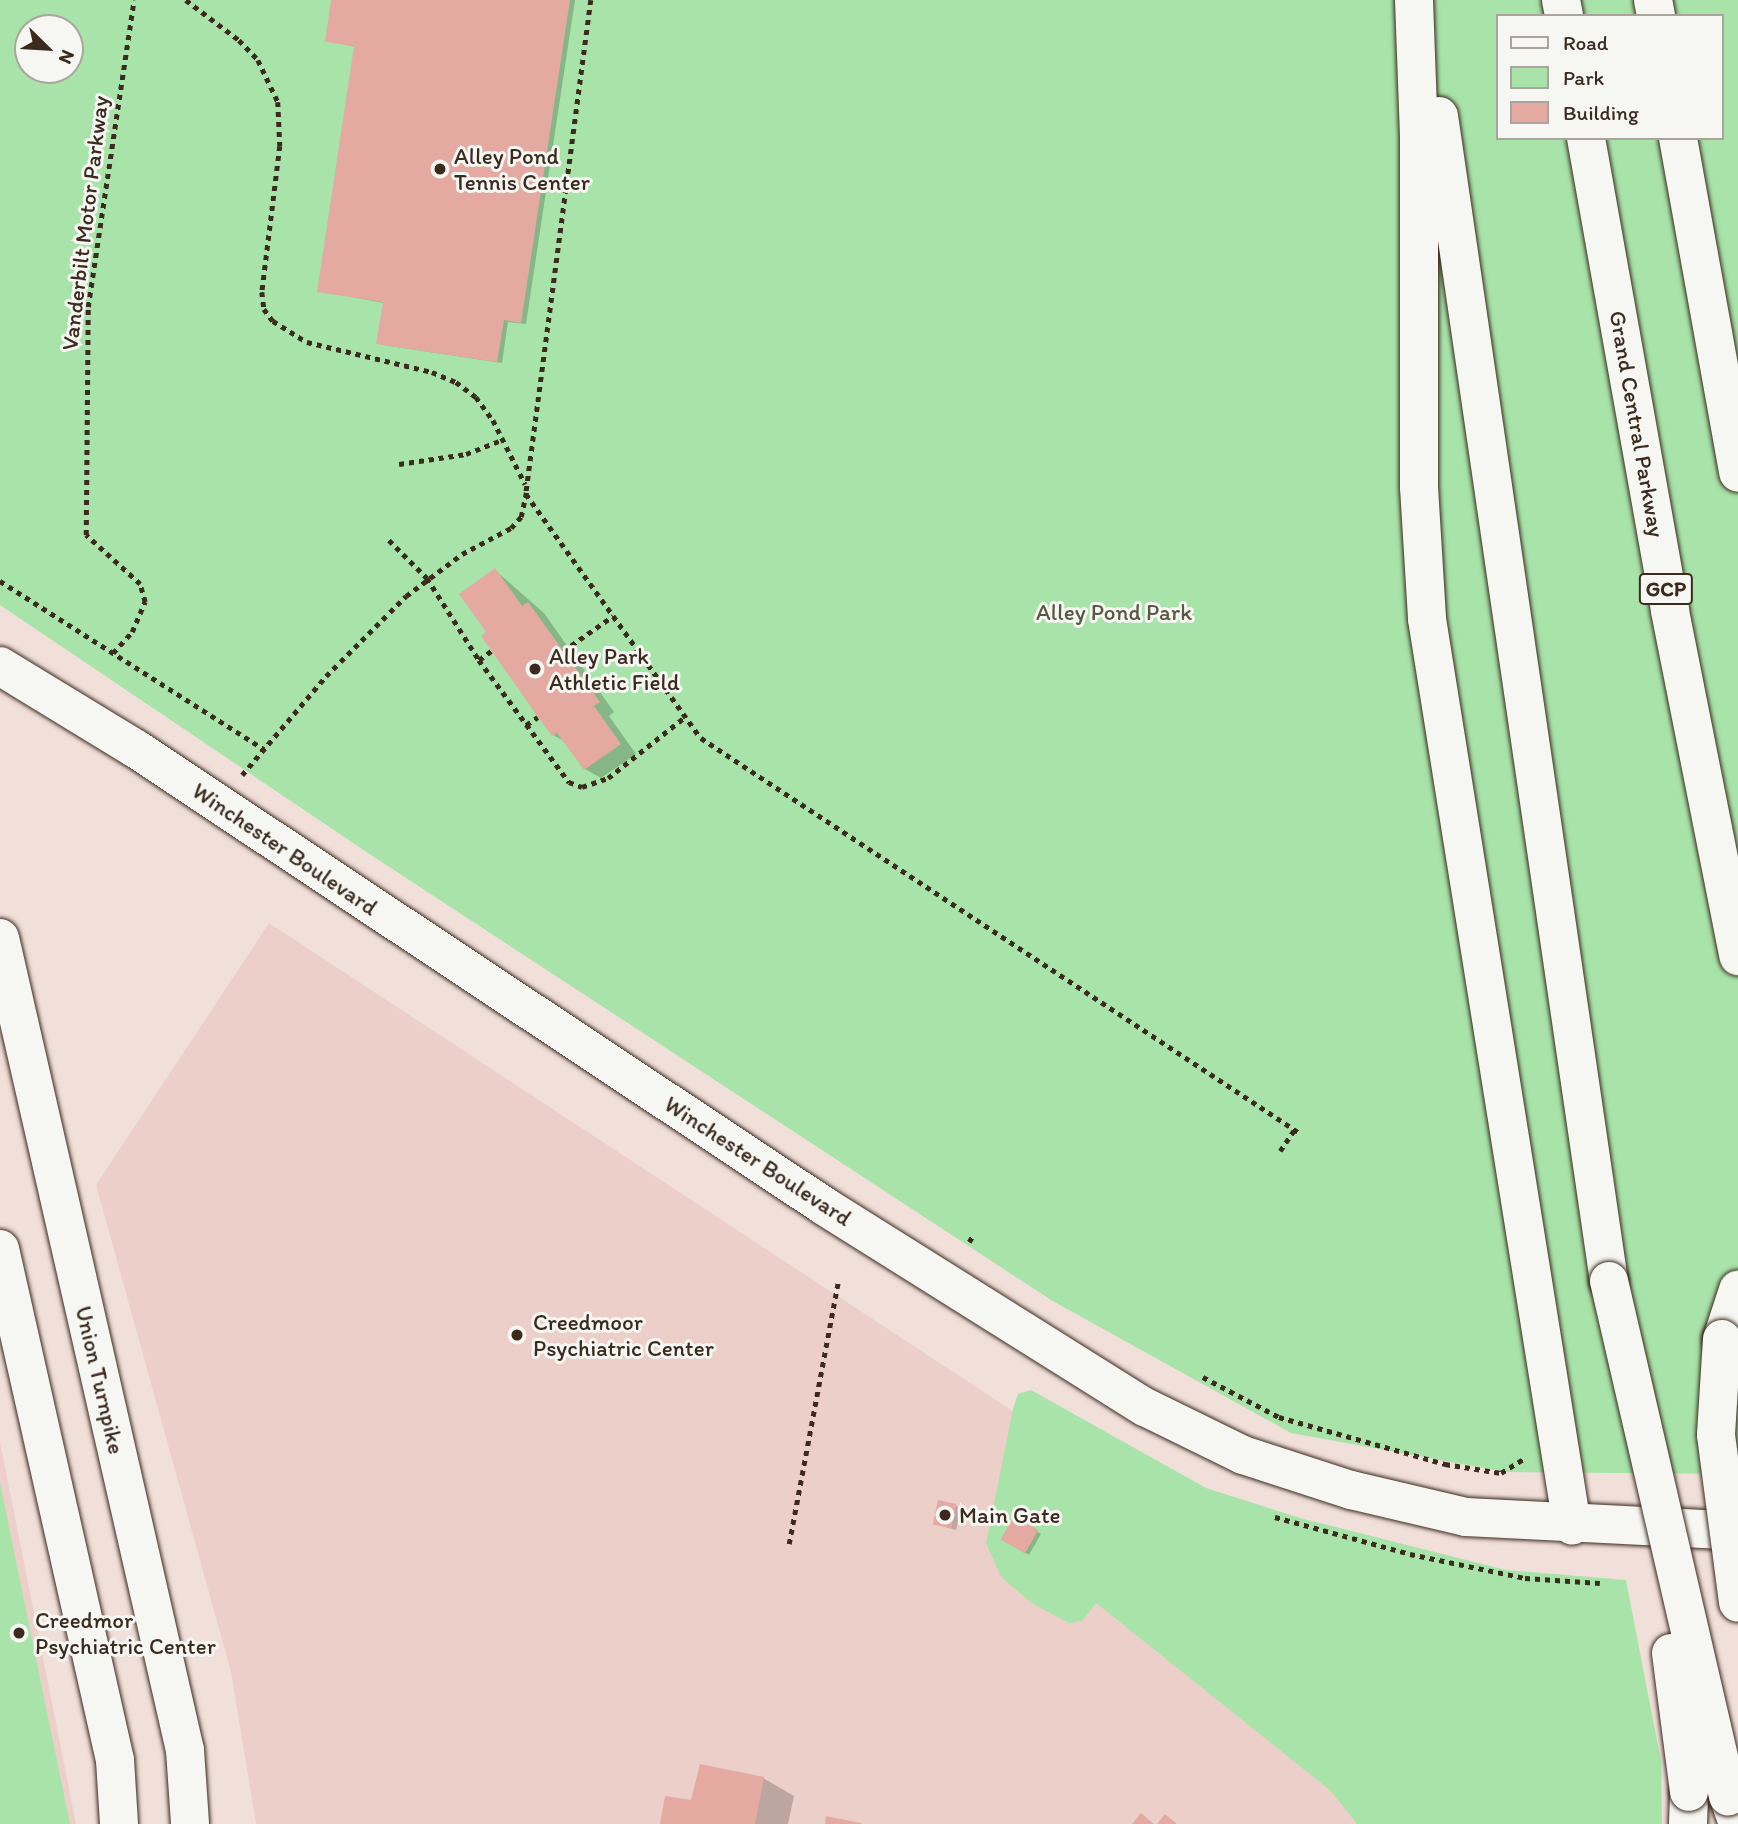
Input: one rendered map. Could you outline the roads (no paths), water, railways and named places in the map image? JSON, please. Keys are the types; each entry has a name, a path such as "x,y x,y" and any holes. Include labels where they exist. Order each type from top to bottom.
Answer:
{"main road":[{"path":"1414,0 1419,135 1419,487 1427,619 1572,1525"},
{"path":"1422,0 1609,1282 1666,1621 1689,1808"},
{"name":"Grand Central Parkway","path":"1586,140 1738,956"},
{"path":"1678,140 1738,472"},
{"path":"1690,205 1738,398"},
{"name":"Winchester Boulevard","path":"0,666 218,804 824,1206 1145,1407 1242,1455 1350,1490 1466,1517 1572,1525 1738,1531"},
{"name":"Union Turnpike","path":"0,938 185,1750 190,1824"},
{"path":"0,1249 115,1760 119,1824"},
{"path":"1609,1282 1733,1810"},
{"path":"1738,1290 1722,1339 1716,1436 1738,1603"}],"place":[{"name":"Alley Pond Tennis Center","path":"440,169"},
{"name":"Alley Park Athletic Field","path":"535,669"},
{"name":"Creedmoor Psychiatric Center","path":"517,1335"},
{"name":"Main Gate","path":"945,1515"},
{"name":"Creedmor Psychiatric Center","path":"19,1633"}],"park label":[{"name":"Alley Pond Park","path":"1114,612"}]}
